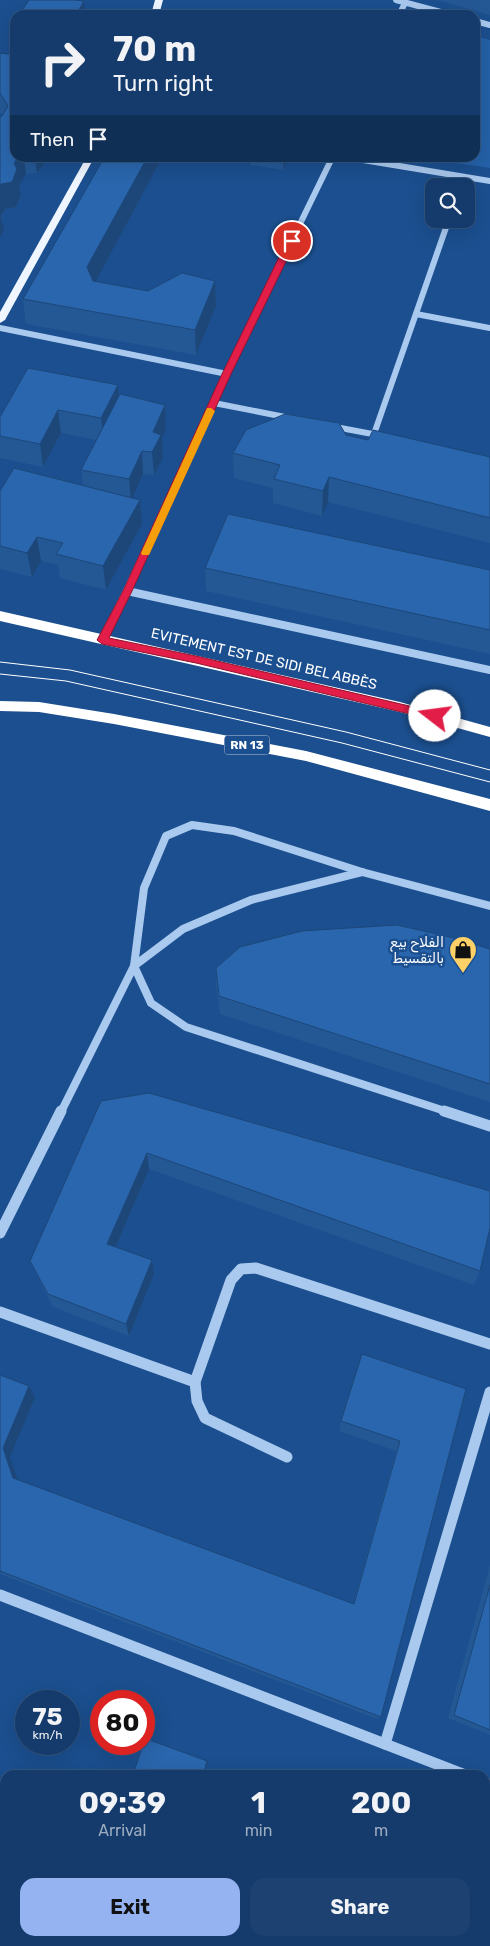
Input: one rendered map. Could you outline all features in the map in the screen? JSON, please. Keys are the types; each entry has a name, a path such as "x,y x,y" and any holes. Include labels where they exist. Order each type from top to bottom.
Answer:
{"highway":[{"name":"EVITEMENT EST DE SIDI BEL ABBÈS","path":"0,616 37,623 102,640 196,659 400,707 490,732"},
{"name":"RN 13","path":"0,706 49,708 297,755 490,805"}],"main road":[{"path":"0,320 88,162"}],"street":[{"path":"396,0 432,10"},
{"path":"402,10 405,3"},
{"path":"102,640 128,591 226,374 330,162"},
{"path":"375,162 490,181"},
{"path":"374,434 445,228"},
{"path":"416,314 490,328"},
{"path":"0,328 226,374"},
{"path":"214,403 299,420"},
{"path":"318,423 393,438"},
{"path":"128,591 490,670"},
{"path":"0,1233 134,966 144,888 166,836 192,825 234,831 362,872 490,906"},
{"path":"134,966 183,929 251,900 362,872"},
{"path":"134,966 151,1002 186,1027 490,1126"},
{"path":"287,1457 205,1418 198,1408 195,1382 231,1280 241,1269 256,1268 490,1344"},
{"path":"0,1312 195,1382"},
{"path":"385,1744 490,1392"},
{"path":"0,1595 452,1770"}],"shaded area":[{"path":"480,37 490,40 490,168 450,162 480,162"}],"building":[{"path":"29,0 84,1 79,10 22,10"},
{"path":"0,53 10,54 10,162 15,162 17,169 12,182 1,184 0,186 0,117 8,106 0,93"},
{"path":"102,162 145,162 87,267 93,281 148,291 182,273 215,281 195,330 23,299"},
{"path":"28,368 118,385 101,418 58,410 40,444 0,436 0,417"},
{"path":"120,394 165,405 153,432 161,435 152,452 142,451 129,479 81,470"},
{"path":"285,414 339,423 346,435 368,440 373,430 490,457 490,518 329,477 323,491 274,479 280,465 233,453 246,430"},
{"path":"14,468 140,500 103,566 56,554 63,543 37,537 27,553 0,546 0,491"},
{"path":"228,514 490,570 490,630 205,568"},
{"path":"397,925 458,939 490,949 490,1084 219,996 216,968 240,947 302,931"},
{"path":"149,1093 490,1191 490,1228 480,1271 147,1153 107,1244 152,1260 126,1324 48,1294 30,1261 101,1101"},
{"path":"362,1354 466,1389 381,1717 0,1571 0,1375 29,1386 3,1448 13,1478 354,1604 400,1441 341,1421"},
{"path":"490,1585 490,1730 454,1715"},
{"path":"155,1742 207,1761 204,1770 135,1770 139,1755 155,1755"}],"tram line":[{"path":"0,662 70,670 346,732 490,770"},
{"path":"0,674 66,681 342,743 490,782"}],"slow traffic":[{"path":"145,553 211,411"}],"place":[{"name":"الفلاح بيع بالتقسيط","path":"463,974"}],"route":[{"path":"292,241 226,374 128,591 102,640 196,659 435,716"}]}
